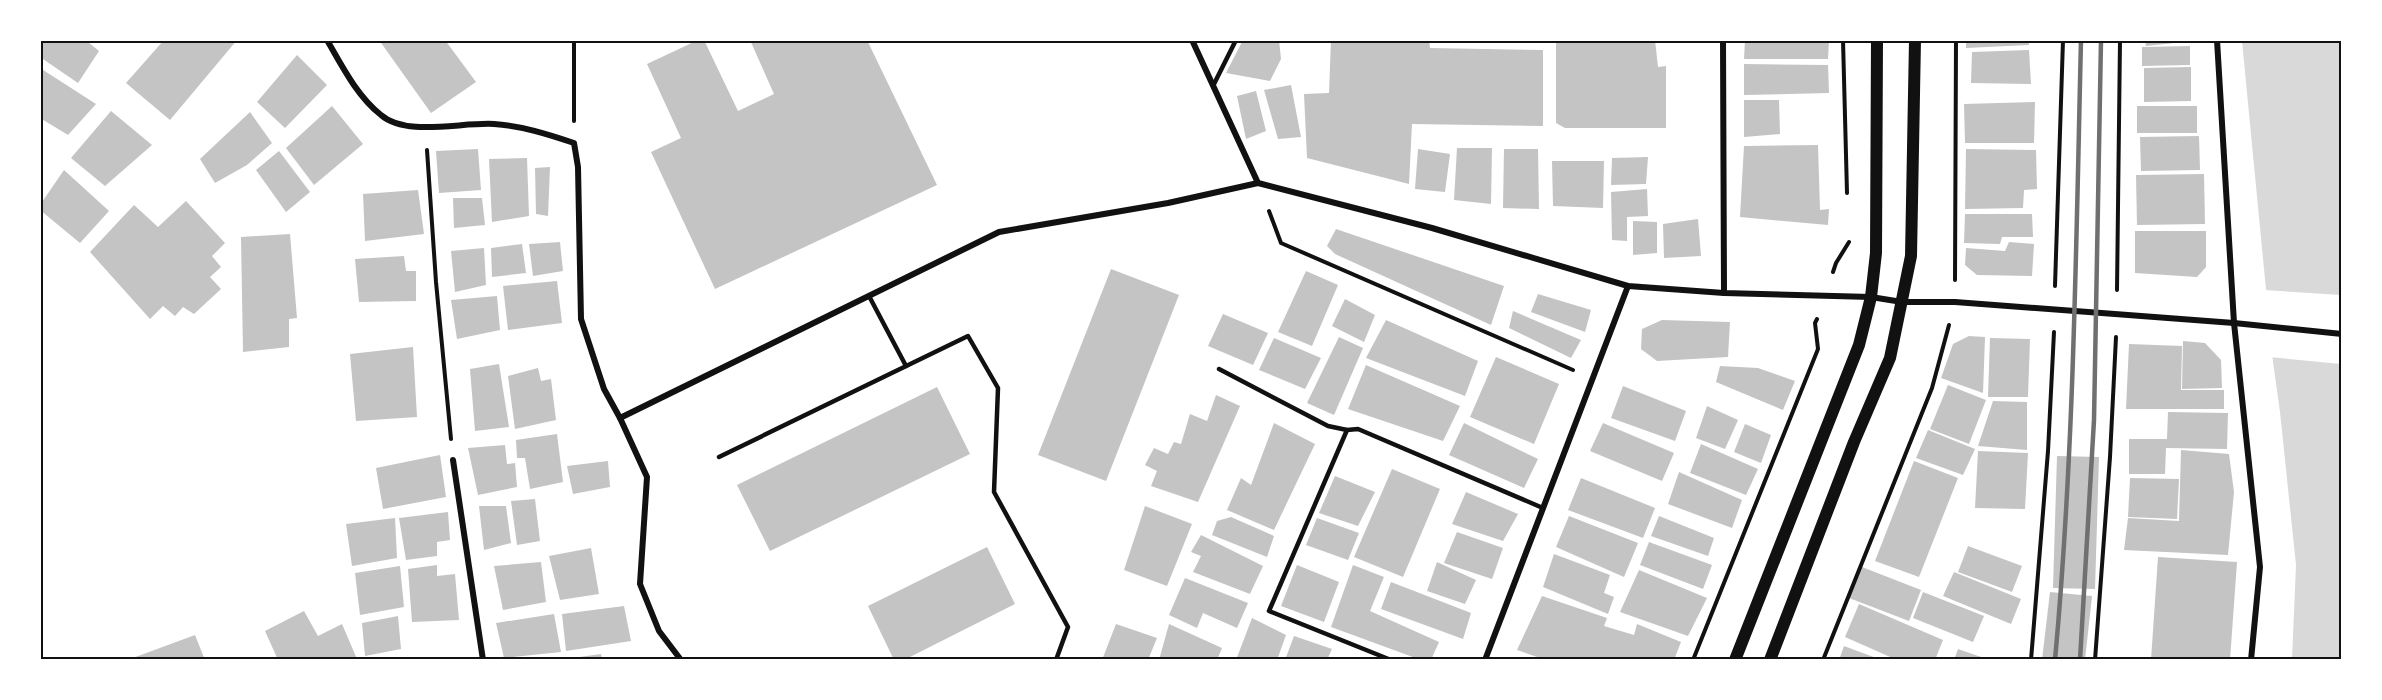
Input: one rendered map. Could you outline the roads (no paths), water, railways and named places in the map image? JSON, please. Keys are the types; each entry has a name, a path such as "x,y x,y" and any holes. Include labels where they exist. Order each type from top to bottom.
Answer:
{"main road":[{"path":"1735,660 1860,345 1871,297 1876,253 1877,40"},
{"path":"1770,660 1854,442 1890,358 1911,256 1915,40"}],"street":[{"path":"327,40 350,79 382,117 408,127 493,124 531,129 574,143 578,166 581,319 604,388 647,477 640,584 659,631 681,660"},
{"path":"1192,40 1258,183"},
{"path":"1723,40 1724,293"},
{"path":"2217,40 2234,323 2260,567 2251,660"},
{"path":"620,418 999,232 1168,202 1258,183 1432,228 1628,286 1724,293 1871,297 1902,302 1955,302 2234,323 2342,334"},
{"path":"1485,660 1628,286"},
{"path":"453,460 483,660"}],"lane":[{"path":"1213,86 1236,40"},
{"path":"869,296 906,366"},
{"path":"719,457 968,336 998,388 994,492 1068,627 1056,660"},
{"path":"1219,369 1328,426 1347,430 1358,429 1543,508"},
{"path":"1347,430 1269,611 1391,660"}],"railway":[{"path":"2055,660 2070,428 2081,40"},
{"path":"2080,660 2094,420 2101,40"}]}
